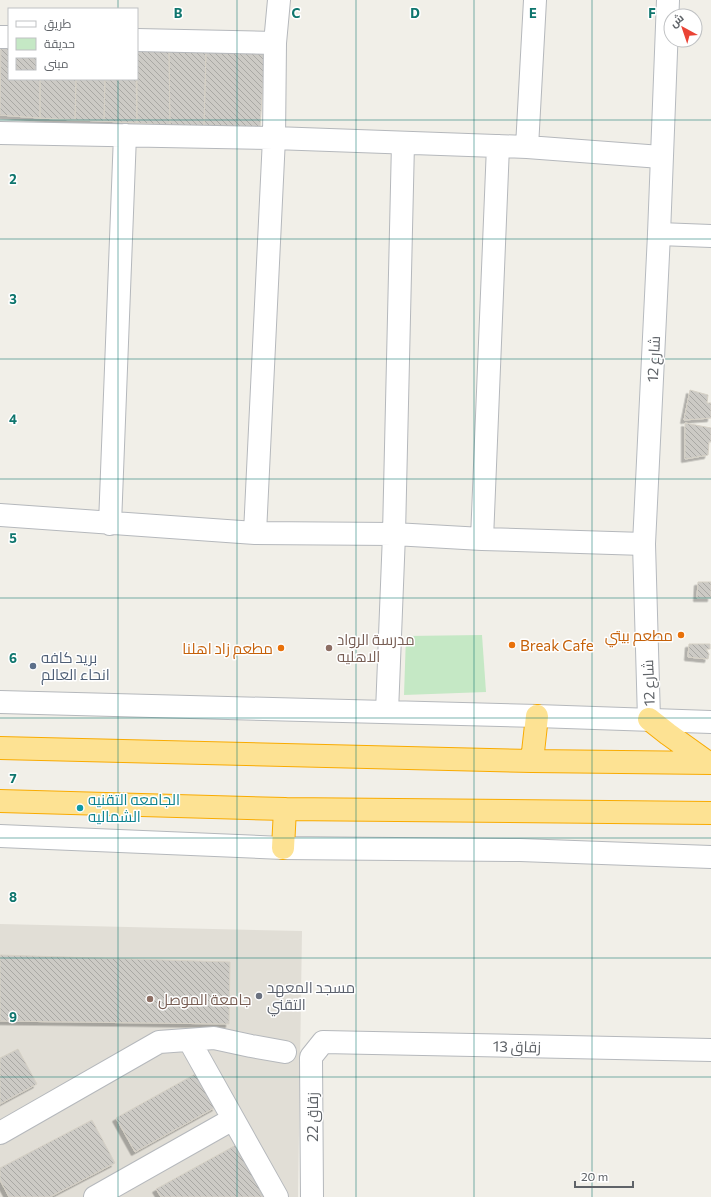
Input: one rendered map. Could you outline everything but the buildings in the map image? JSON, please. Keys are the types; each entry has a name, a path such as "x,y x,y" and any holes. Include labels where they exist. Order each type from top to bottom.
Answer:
{"highway":[{"path":"532,761 537,716"},
{"path":"649,719 709,762"},
{"path":"0,748 532,761 709,762"},
{"path":"0,800 285,809 711,813"},
{"path":"283,848 285,809"}],"street":[{"path":"255,533 274,138 275,42 279,0"},
{"path":"527,147 535,0"},
{"name":"شارع 12","path":"649,719 644,544 659,234 668,0"},
{"path":"138,40 275,42"},
{"path":"0,133 274,138 527,147 662,157"},
{"path":"110,524 125,135"},
{"path":"387,712 394,534 403,143"},
{"path":"482,539 498,146"},
{"path":"659,234 711,236"},
{"path":"0,515 110,524 255,533 394,534 482,539 644,544"},
{"path":"0,702 649,719 711,722"},
{"path":"0,836 283,848 520,850 711,857"},
{"path":"0,1133 159,1042 214,1038 285,1052"},
{"path":"189,1040 276,1197"},
{"name":"زقاق 13","path":"323,1042 711,1050"},
{"name":"زقاق 22","path":"312,1197 311,1057 323,1042"},
{"path":"95,1197 233,1119"}],"shaded area":[{"name":"جامعة الموصل","path":"0,924 302,931 298,1197 0,1197"}],"green space":[{"path":"482,635 486,692 404,695 406,636"}],"place":[{"name":"مطعم بيتي","path":"681,635"},
{"name":"Break Cafe","path":"512,645"},
{"name":"مطعم زاد اهلنا","path":"281,648"},
{"name":"مدرسة الرواد الاهليه","path":"329,648"},
{"name":"بريد كافه انحاء العالم","path":"33,666"},
{"name":"الجامعه التقنيه الشماليه","path":"80,808"},
{"name":"مسجد المعهد التقني","path":"259,996"},
{"name":"جامعة الموصل","path":"150,999"}]}
